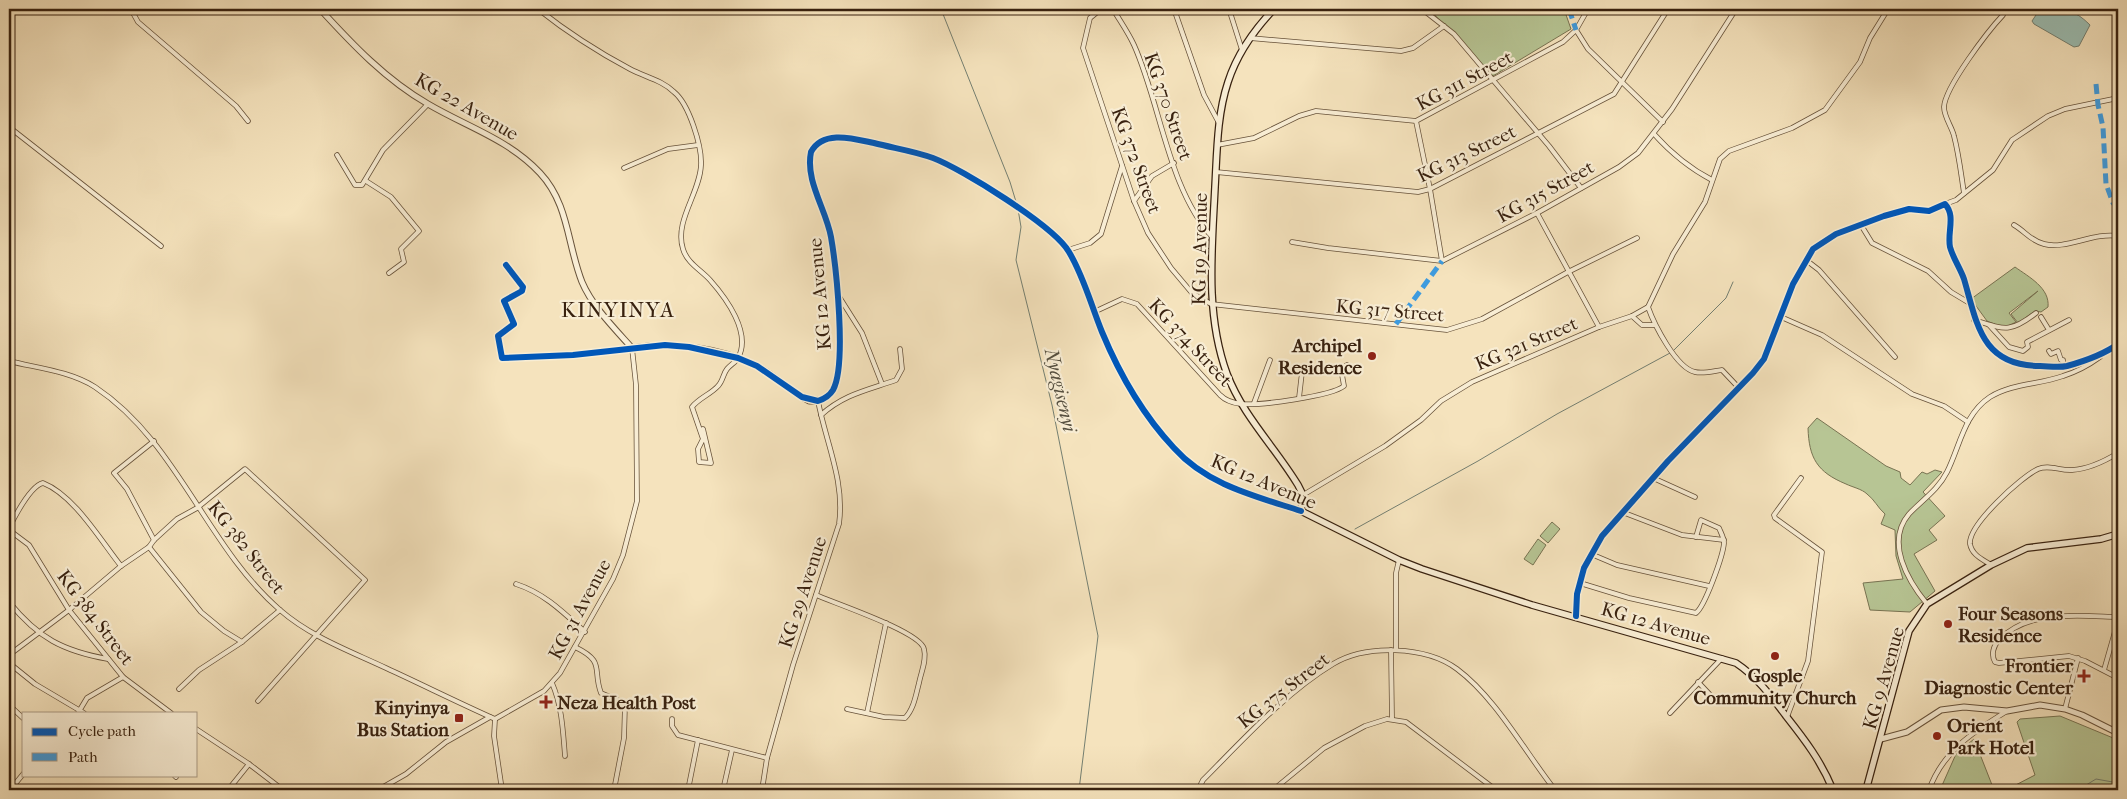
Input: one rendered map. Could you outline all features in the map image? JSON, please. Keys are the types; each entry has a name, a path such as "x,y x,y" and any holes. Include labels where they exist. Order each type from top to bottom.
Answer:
{"main road":[{"name":"KG 19 Avenue","path":"1274,9 1242,50 1228,81 1217,145 1211,304 1219,349 1241,404 1292,475 1303,495"},
{"path":"1301,511 1303,495"},
{"name":"KG 12 Avenue","path":"1301,511 1399,560 1532,605 1736,663 1763,685 1816,754 1833,790"},
{"name":"KG 9 Avenue","path":"1866,790 1909,631 1927,604 1991,565 2027,548 2101,539 2118,534"}],"street":[{"path":"135,9 133,14 138,22 236,106 248,120"},
{"name":"KG 22 Avenue","path":"320,9 372,62 428,104 508,144 541,174 551,186 564,213 583,284 632,348"},
{"path":"538,9 603,54 675,92 688,114 698,145 701,165 699,178 682,230 682,244 684,252 695,267 720,291 739,325 742,342 738,358 727,369 718,386 692,407 703,439 698,449 699,462 711,463 703,429"},
{"name":"KG 372 Street","path":"1101,9 1090,18 1083,48 1134,201 1148,233 1171,268 1192,294 1211,304"},
{"name":"KG 370 Street","path":"1113,9 1136,51 1193,214 1212,238"},
{"path":"1174,9 1204,95 1220,124"},
{"path":"1229,9 1242,50"},
{"path":"1422,9 1454,34 1491,80 1538,133 1580,188"},
{"name":"KG 311 Street","path":"1217,145 1254,138 1299,116 1316,111 1416,121 1564,42 1576,30 1588,9"},
{"name":"KG 313 Street","path":"1216,172 1418,192 1430,190 1538,133 1606,100 1614,94 1668,9"},
{"name":"KG 315 Street","path":"1442,261 1537,213 1628,160 1654,134 1663,122 1736,9"},
{"path":"1739,388 1722,370 1697,372 1681,364 1655,326 1648,307 1673,254 1705,202 1720,159 1724,155 1792,128 1825,110 1860,62 1870,38 1888,9"},
{"path":"1964,193 1954,135 1944,109 1947,96 1957,76 1975,53 1979,43 2003,16 2001,9"},
{"path":"1250,38 1400,51 1413,48 1444,26"},
{"path":"1576,30 1588,49 1663,122"},
{"path":"1576,616 1580,583 1591,554 1622,512 1748,380 1764,358 1793,284 1806,260 1817,246 1836,234 1909,209 1929,211 1956,200 1993,170 2012,140 2048,116 2065,109 2118,98"},
{"path":"337,155 355,185 362,185 383,150 428,104"},
{"path":"1292,242 1442,261 1416,121"},
{"path":"9,127 161,246"},
{"path":"1654,134 1670,151 1694,170 1712,180"},
{"name":"KG 12 Avenue","path":"818,401 833,390 839,365 831,236 809,164 814,148 822,141 840,137 932,158 956,169 1009,202 1054,234 1068,250 1115,359 1143,408 1175,449 1190,464 1222,484 1301,511"},
{"path":"624,168 668,149 698,145"},
{"path":"1134,201 1152,176 1174,163"},
{"path":"1068,250 1090,243 1101,234 1122,166"},
{"path":"366,181 391,197 419,231 401,249 404,262 389,273"},
{"path":"1945,204 1950,212 1950,248 1959,263 1974,320 1980,334 1988,344 2010,361 2025,366 2064,366 2100,356"},
{"path":"1537,213 1599,327"},
{"path":"1861,225 1872,243 1928,271 1951,292 1971,304"},
{"path":"2014,225 2024,235 2045,245 2094,236 2118,236"},
{"name":"KG 317 Street","path":"1211,304 1447,330 1482,319 1568,272 1636,238"},
{"path":"1806,260 1820,270 1896,357"},
{"path":"506,265 523,288 504,301 514,324 498,336 502,358 573,355 665,345 689,346 738,358 768,373 802,397 818,401"},
{"path":"836,293 862,333 882,384"},
{"name":"KG 374 Street","path":"1094,312 1122,299 1137,304 1220,395 1227,401 1241,404"},
{"name":"KG 321 Street","path":"1303,495 1385,446 1421,420 1441,401 1472,382 1599,327 1632,316 1648,307"},
{"path":"1974,320 2005,330 2022,323 2036,313"},
{"path":"1632,316 1642,325 1655,326"},
{"path":"1781,317 1822,335 1912,394 1944,406 1968,422"},
{"path":"2041,317 2049,330"},
{"path":"1989,324 2009,346 2020,352 2028,347 2027,342 2069,320"},
{"path":"1927,604 1914,587 1903,566 1900,545 1902,528 1910,514 1940,484 1968,422 1982,402 2010,387 2062,377 2118,344"},
{"name":"KG 31 Avenue","path":"495,720 544,691 552,683 585,632 620,563 637,501 636,385 632,348"},
{"path":"821,415 840,399 896,380 901,374 900,349"},
{"path":"2049,351 2051,354 2058,351 2061,360 2064,360 2064,366"},
{"path":"1254,403 1270,360"},
{"name":"KG 382 Street","path":"9,361 68,375 94,386 116,404 154,441 198,508 246,574 280,610 316,634 495,720"},
{"path":"1241,404 1298,398 1340,389 1344,384 1341,369 1347,365"},
{"path":"1298,398 1302,372 1317,371"},
{"name":"KG 29 Avenue","path":"762,790 767,758 793,665 834,545 841,507 838,476 818,401"},
{"path":"154,441 114,473 127,489 154,540"},
{"path":"1991,565 1974,553 1970,545 1971,533 2012,489 2031,473 2045,467 2073,470 2097,464 2118,453"},
{"path":"9,656 37,633 70,610 121,566 149,547 177,519 198,508 245,469 365,580 258,701"},
{"path":"1653,478 1695,497"},
{"path":"1787,717 1808,661 1823,560 1822,552 1775,518 1774,515 1801,478"},
{"path":"9,529 21,506 38,485 43,483 59,493 87,522 121,566"},
{"path":"1622,512 1682,535 1724,540"},
{"path":"1580,583 1629,598 1696,613 1701,608 1722,551 1724,540 1719,528 1701,520 1696,537"},
{"name":"KG 384 Street","path":"9,529 29,545 70,610 123,677 170,712"},
{"path":"149,547 210,621 242,642"},
{"path":"1591,554 1617,565 1709,586"},
{"path":"1392,719 1396,573 1399,560"},
{"path":"516,584 542,595 585,632"},
{"path":"816,595 886,623 920,641 924,647 925,658 913,705 905,718 884,717 847,709"},
{"path":"9,602 37,633 70,650 108,659"},
{"path":"179,689 199,670 242,642 280,610"},
{"path":"2118,617 2070,616 2025,623 2013,628 1997,642 1993,655 1995,662 2059,656 2078,658 2118,678"},
{"path":"2104,670 2118,621"},
{"path":"867,713 886,623"},
{"path":"576,647 588,654 596,663 602,693 622,702 624,706 624,738 614,790"},
{"name":"KG 375 Street","path":"1198,790 1203,780 1256,726 1334,664 1361,654 1394,650 1431,656 1457,669 1501,717 1555,790"},
{"path":"1670,713 1722,658"},
{"path":"2065,709 2078,658"},
{"path":"9,663 34,684 79,710 87,698 123,677"},
{"path":"1698,682 1715,700"},
{"path":"552,683 558,698 565,756"},
{"path":"9,705 22,717"},
{"path":"1881,739 1906,732 1946,708 1964,707 2007,711 2040,705 2082,714 2118,733"},
{"path":"1928,790 1933,778 1956,746 2007,711"},
{"path":"378,790 406,774 446,742 490,717"},
{"path":"672,719 672,726 678,735 767,758"},
{"path":"1273,790 1324,748 1365,726 1392,719 1406,722 1496,790"},
{"path":"495,720 494,736 502,790"},
{"path":"198,730 249,764 283,790"},
{"path":"688,790 698,740"},
{"path":"723,790 732,750"},
{"path":"228,790 249,764"},
{"path":"10,790 22,775"}],"green space":[{"path":"1429,9 1564,9 1571,29 1493,76"},
{"path":"2015,267 2038,284 2046,294 2048,307 2041,312 2035,311 2018,323 2011,314 2038,291 2009,313 2016,322 2004,328 1987,321 1971,299"},
{"path":"1817,418 1886,466 1900,472 1901,478 1910,485 1922,472 1927,474 1935,470 1942,472 1923,492 1945,516 1929,530 1937,540 1914,554 1935,591 1910,612 1870,610 1863,583 1903,579 1896,556 1895,530 1881,524 1885,514 1869,496 1836,479 1821,469 1816,463 1810,448 1808,428"},
{"path":"1552,522 1560,529 1548,543 1540,536"},
{"path":"1538,539 1546,545 1533,565 1524,559"},
{"path":"2060,716 2118,740 2118,790 2006,790 2035,775 2017,722 2020,719"},
{"path":"1974,739 1994,790 1940,790 1956,754"}],"water":[{"path":"2040,9 2073,12 2084,19 2090,25 2079,46 2074,47 2034,24 2032,21"}],"waterway":[{"name":"Nyagisenyi","path":"941,9 1010,182 1017,205"},
{"name":"Nyagisenyi","path":"1018,209 1021,227 1016,260 1052,405 1098,636 1079,790"},
{"path":"1674,350 1726,298 1733,282"},
{"path":"1355,529 1478,461 1557,414 1670,353"},
{"path":"2078,790 2096,779 2118,783"}],"marked path":[{"path":"1569,9 1576,30"},
{"path":"2096,84 2103,127 2106,184 2113,203 2118,208"},
{"path":"1396,324 1442,261"}],"cycle path":[{"path":"506,265 523,287 522,291 504,301 514,324 498,336 502,358 573,355 665,345 689,347 738,358 757,366 802,397 818,401 827,397 833,390 837,377 840,338 838,292 831,237 813,184 810,163 811,152 823,140 840,137 858,139 911,151 947,164 985,186 1027,214 1060,241 1069,252 1079,271 1102,332 1124,378 1152,422 1187,461 1201,471 1233,488 1301,511"},
{"path":"1576,616 1577,594 1584,568 1602,536 1668,461 1753,373 1764,359 1793,284 1813,249 1836,234 1909,209 1929,211 1945,204 1951,219 1949,241 1951,251 1964,279 1978,326 1993,350 2005,359 2020,364 2060,367 2094,357 2118,344"}],"place":[{"name":"Archipel Residence","path":"1372,356"},
{"name":"Four Seasons Residence","path":"1948,624"},
{"name":"Gosple Community Church","path":"1775,656"},
{"name":"Frontier Diagnostic Center","path":"2084,676"},
{"name":"Neza Health Post","path":"546,702"},
{"name":"Kinyinya Bus Station","path":"459,718"},
{"name":"Orient Park Hotel","path":"1937,736"}],"district":[{"name":"KINYINYA","path":"618,310"}]}
